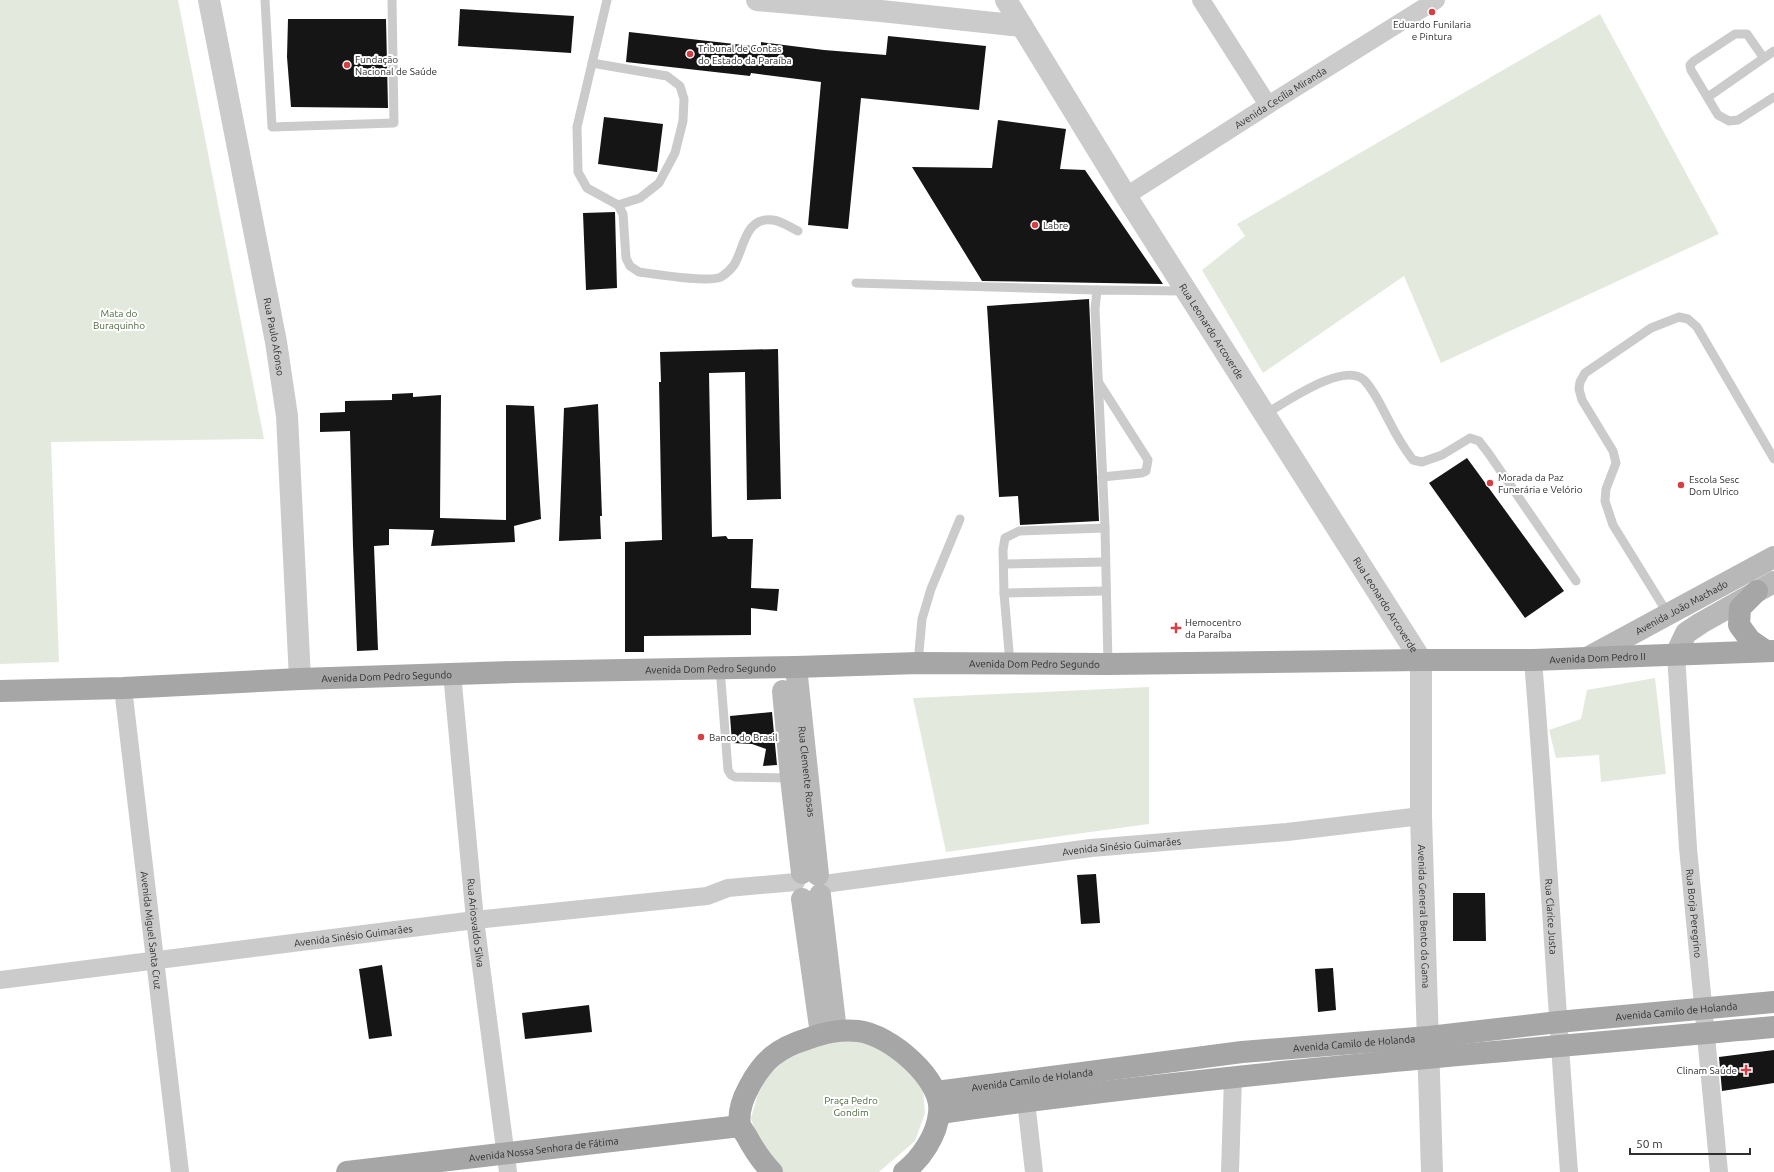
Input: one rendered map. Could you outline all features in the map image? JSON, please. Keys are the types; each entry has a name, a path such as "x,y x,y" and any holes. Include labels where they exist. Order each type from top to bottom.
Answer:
{"main road":[{"name":"Avenida João Machado","path":"1589,657 1774,557"},
{"path":"1766,586 1740,608 1739,625 1750,640 1770,651"},
{"path":"1676,654 1686,633 1766,586"},
{"name":"Avenida Dom Pedro II","path":"1421,660 1533,660 1770,651"},
{"name":"Avenida Dom Pedro Segundo","path":"0,691 123,688 452,673 720,667 789,667 918,663 1108,664 1421,660"},
{"name":"Rua Clemente Rosas","path":"789,667 791,778 829,1032"},
{"name":"Rua Clemente Rosas","path":"789,667 808,886"},
{"name":"Avenida Camilo de Holanda","path":"936,1092 1242,1052 1429,1037 1558,1022 1774,1002"},
{"name":"Avenida Camilo de Holanda","path":"940,1113 1026,1101 1233,1077 1774,1027"},
{"path":"772,1172 757,1156 740,1126 740,1108 746,1091 755,1074 766,1061 778,1051 794,1043 829,1032 859,1031 878,1036 892,1044 917,1066 936,1092 940,1113 927,1147 916,1161 904,1172"},
{"name":"Avenida Nossa Senhora de Fátima","path":"347,1172 507,1162 740,1126"}],"street":[{"name":"Rua Paulo Afonso","path":"209,0 276,342 287,416 300,679"},
{"name":"Rua Leonardo Arcoverde","path":"1006,0 1126,196 1421,660"},
{"path":"1201,0 1268,105"},
{"path":"768,1 1022,26"},
{"name":"Avenida Cecília Miranda","path":"1126,196 1425,3"},
{"name":"Rua Borja Peregrino","path":"1676,654 1688,848 1719,1172"},
{"name":"Avenida General Bento da Gama","path":"1421,660 1421,816 1432,1172"},
{"name":"Rua Clarice Justa","path":"1533,660 1546,817 1558,1022 1569,1172"},
{"name":"Rua Ariosvaldo Silva","path":"452,673 475,920 507,1162"},
{"name":"Avenida Miguel Santa Cruz","path":"123,688 180,1172"},
{"name":"Avenida Sinésio Guimarães","path":"0,980 475,920 706,896 728,888 808,886 1091,848 1287,832 1421,816"},
{"path":"1230,1172 1233,1077"},
{"path":"1026,1101 1034,1172"}],"lane":[{"path":"265,0 272,127 394,123 392,0"},
{"path":"607,0 577,127 578,172 587,188 618,205 623,214 626,258 630,266 639,272 706,279 719,278 728,272 735,264 750,228 760,222 772,220 798,230"},
{"path":"1763,57 1747,34 1740,33 1735,34 1694,60 1690,65 1691,70 1718,115 1729,121 1738,120 1774,97"},
{"path":"1708,97 1774,50"},
{"path":"592,63 667,76 680,86 684,99 683,121 675,153 659,183 640,198 618,205"},
{"path":"856,282 1097,290 1186,291"},
{"path":"1097,290 1095,309 1105,528 1108,664"},
{"path":"1668,614 1613,525 1605,501 1606,489 1614,471 1616,462 1613,451 1582,400 1579,389 1580,382 1585,373 1651,328 1679,317 1688,319 1697,327 1774,459"},
{"path":"1264,415 1325,380 1352,374 1363,379 1374,392 1399,441 1413,460 1422,462 1442,455 1470,438 1479,441 1490,454 1576,581"},
{"path":"1098,382 1148,460 1146,471 1142,473 1102,477"},
{"path":"918,663 922,619 931,589 960,519"},
{"path":"1010,664 1004,594 1003,542 1005,538 1019,531 1105,528"},
{"path":"1004,564 1105,562"},
{"path":"1004,594 1106,591"},
{"path":"720,667 728,770 731,775 735,777 791,778"}],"green space":[{"name":"Mata do Buraquinho","path":"0,0 178,0 264,439 51,442 59,662 0,664"},
{"path":"1600,14 1719,234 1441,363 1404,276 1263,373 1202,270 1245,236 1237,224"},
{"path":"1655,678 1666,774 1601,782 1599,755 1556,758 1549,730 1581,719 1587,690"},
{"path":"1149,687 1149,824 946,852 913,698"},
{"name":"Praça Pedro Gondim","path":"855,1037 889,1048 923,1088 925,1113 915,1141 879,1172 784,1172 761,1154 751,1118 758,1094 768,1076 784,1061 819,1044"}],"building":[{"path":"460,9 574,16 571,53 458,46"},
{"name":"Fundação Nacional de Saúde","path":"288,19 386,19 388,108 291,107 287,57"},
{"path":"629,32 761,47 761,42 824,50 886,55 888,36 986,46 979,110 861,98 848,229 808,225 821,82 751,73 750,76 626,62"},
{"path":"604,117 663,124 657,172 598,164"},
{"name":"Labre","path":"998,120 1066,129 1060,169 1085,170 1163,284 982,281 912,167 992,168"},
{"path":"615,212 617,288 586,290 583,213"},
{"path":"1089,299 1099,521 1020,525 1018,496 999,497 987,306"},
{"path":"778,349 781,499 747,500 745,372 709,373 712,537 726,536 728,539 753,539 751,588 779,589 777,611 751,608 751,635 644,636 644,652 625,652 625,542 662,540 659,382 661,382 660,352"},
{"path":"413,393 413,397 441,395 440,518 506,520 506,405 534,406 541,519 514,526 515,542 431,546 434,530 389,529 389,545 374,546 378,650 357,651 350,431 320,432 320,413 345,412 345,401 392,400 392,394"},
{"path":"598,404 602,516 600,516 601,539 559,541 564,408"},
{"path":"1467,458 1564,591 1525,618 1429,483"},
{"path":"772,712 777,765 763,766 766,749 752,744 732,743 730,716"},
{"path":"1096,874 1100,923 1081,924 1077,875"},
{"path":"1453,893 1485,893 1486,941 1453,941"},
{"path":"382,965 392,1036 369,1039 359,969"},
{"path":"1333,968 1336,1010 1318,1012 1315,969"},
{"path":"589,1005 592,1032 525,1039 522,1013"},
{"name":"Clinam Saúde","path":"1774,1050 1774,1083 1722,1091 1719,1057"}],"place":[{"name":"Eduardo Funilaria e Pintura","path":"1432,12"},
{"name":"Tribunal de Contas do Estado da Paraíba","path":"690,54"},
{"name":"Fundação Nacional de Saúde","path":"347,65"},
{"name":"Labre","path":"1035,225"},
{"name":"Morada da Paz Funerária e Velório","path":"1490,483"},
{"name":"Escola Sesc Dom Ulrico","path":"1681,485"},
{"name":"Hemocentro da Paraíba","path":"1176,628"},
{"name":"Banco do Brasil","path":"701,737"},
{"name":"Clinam Saúde","path":"1746,1070"}]}
